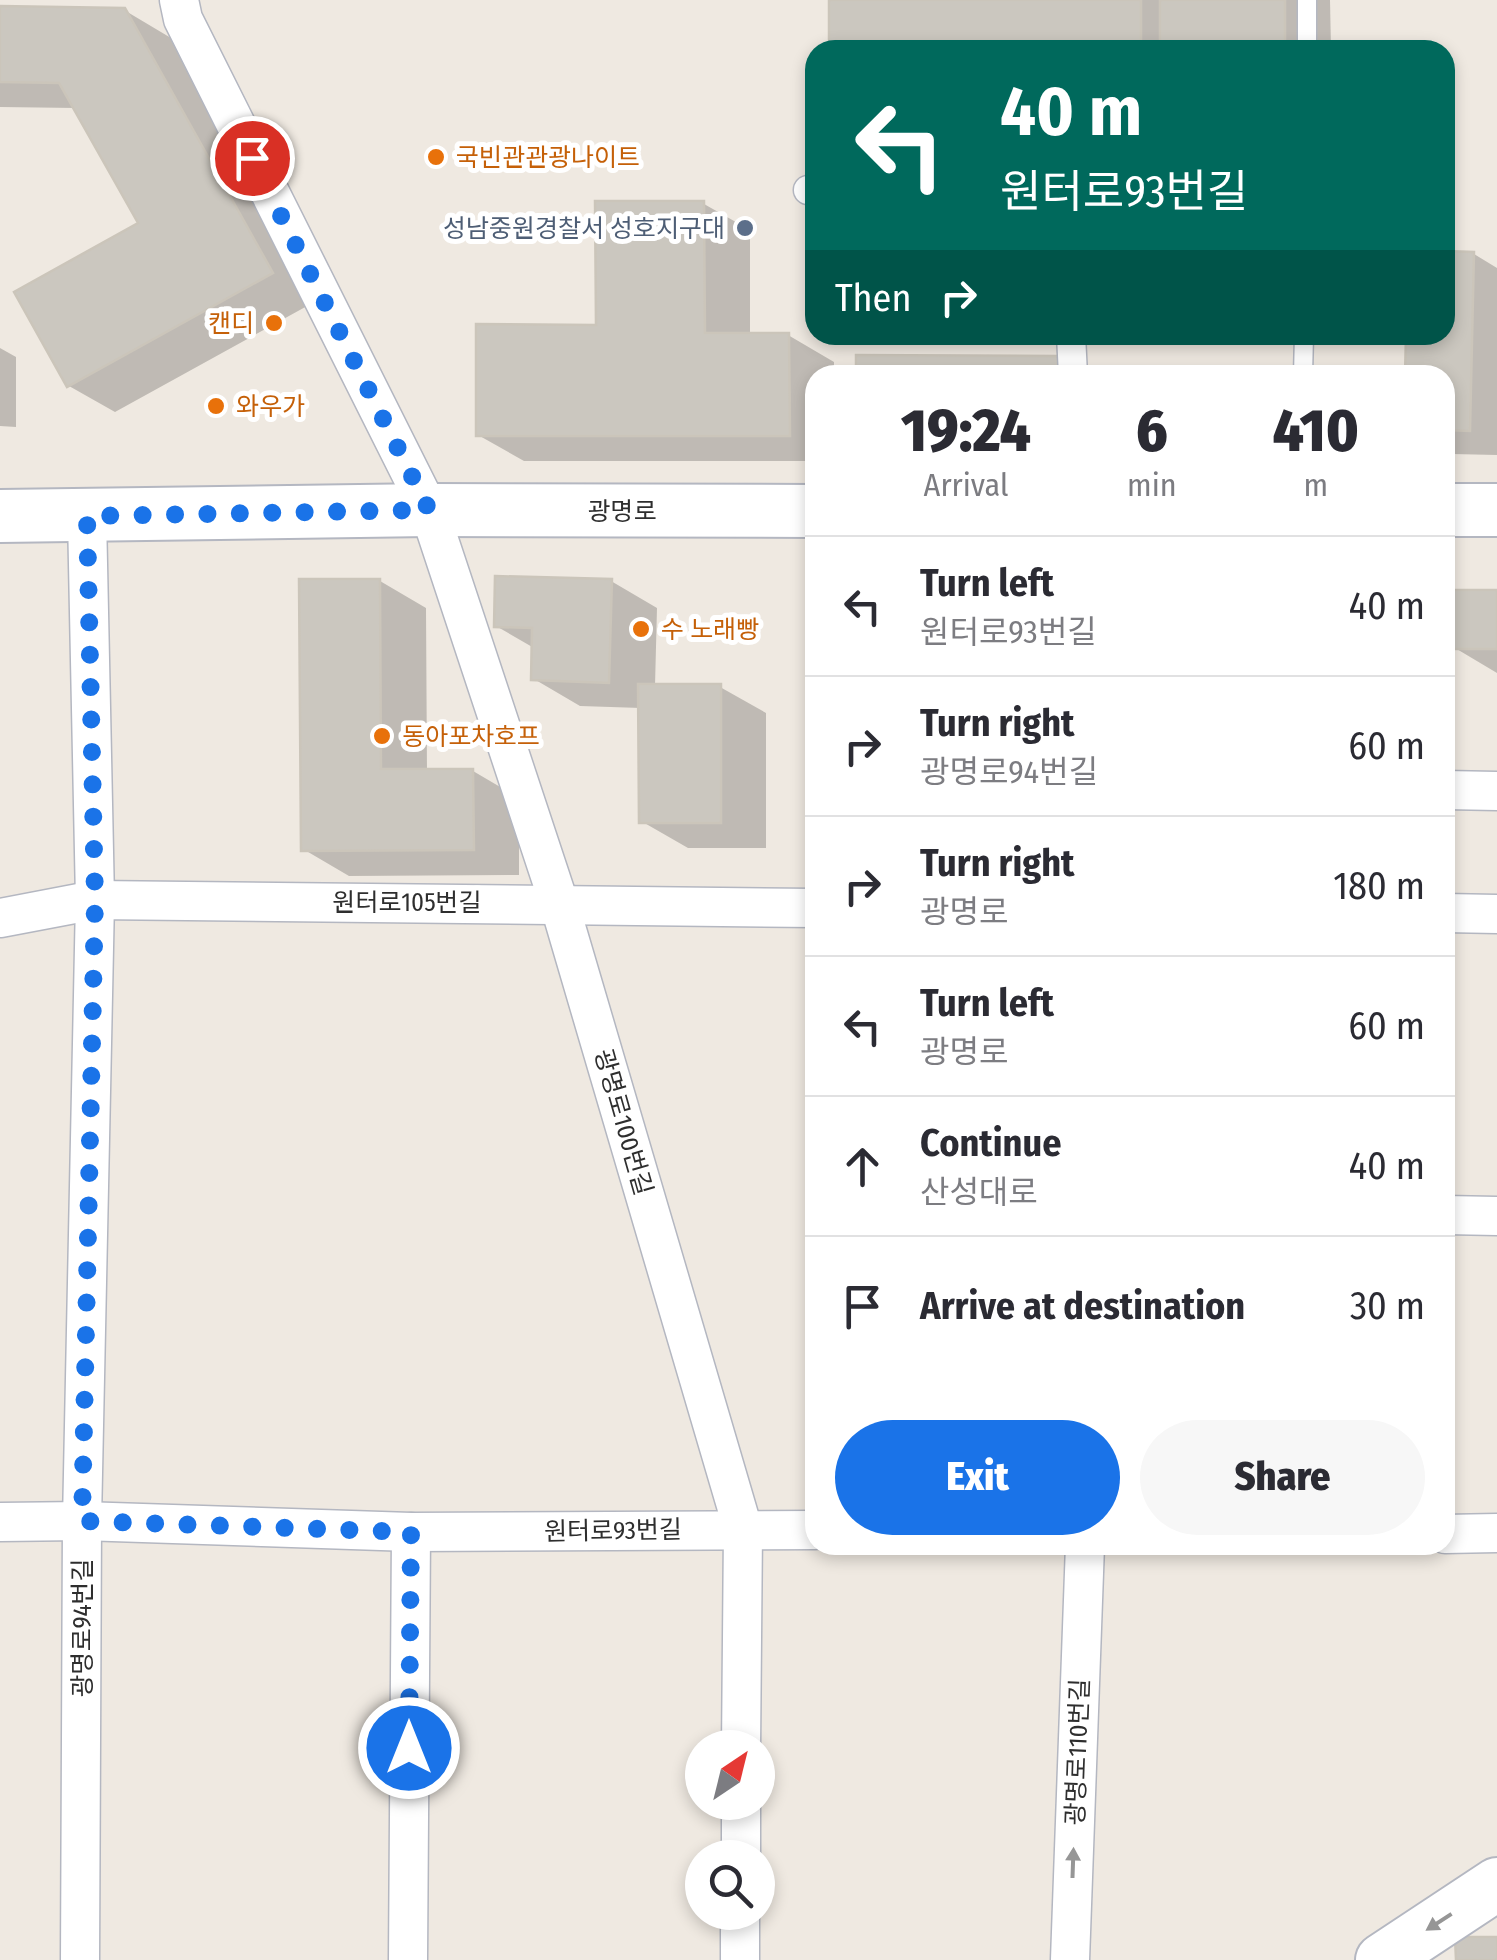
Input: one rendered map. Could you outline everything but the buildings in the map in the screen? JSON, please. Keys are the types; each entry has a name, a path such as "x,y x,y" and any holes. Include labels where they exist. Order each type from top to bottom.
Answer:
{"main road":[{"name":"광명로","path":"0,516 429,510 805,511"},
{"path":"1455,510 1497,510"},
{"path":"1382,1960 1497,1884"}],"street":[{"path":"179,0 183,19 429,510"},
{"name":"광명로100번길","path":"429,510 559,903 743,1529 742,1730"},
{"name":"광명로94번길","path":"80,1960 82,1521 95,900 87,516"},
{"path":"1455,790 1497,791"},
{"name":"원터로105번길","path":"0,918 95,900 805,908"},
{"path":"1455,914 1497,914"},
{"path":"1455,1216 1497,1216"},
{"name":"원터로93번길","path":"0,1522 411,1532 805,1530"},
{"path":"408,1960 411,1532"},
{"path":"1455,1534 1497,1534"},
{"name":"광명로110번길","path":"1070,1960 1085,1555"},
{"path":"740,1930 740,1960"}],"lane":[{"path":"1307,40 1308,0"}],"place":[{"name":"국빈관관광나이트","path":"436,157"},
{"name":"성남중원경찰서 성호지구대","path":"745,228"},
{"name":"캔디","path":"274,323"},
{"name":"와우가","path":"216,406"},
{"name":"수 노래빵","path":"641,629"},
{"name":"동아포차호프","path":"382,736"}],"route":[{"path":"252,158 429,510 87,516 95,900 82,1521 411,1532 409,1748"}]}
